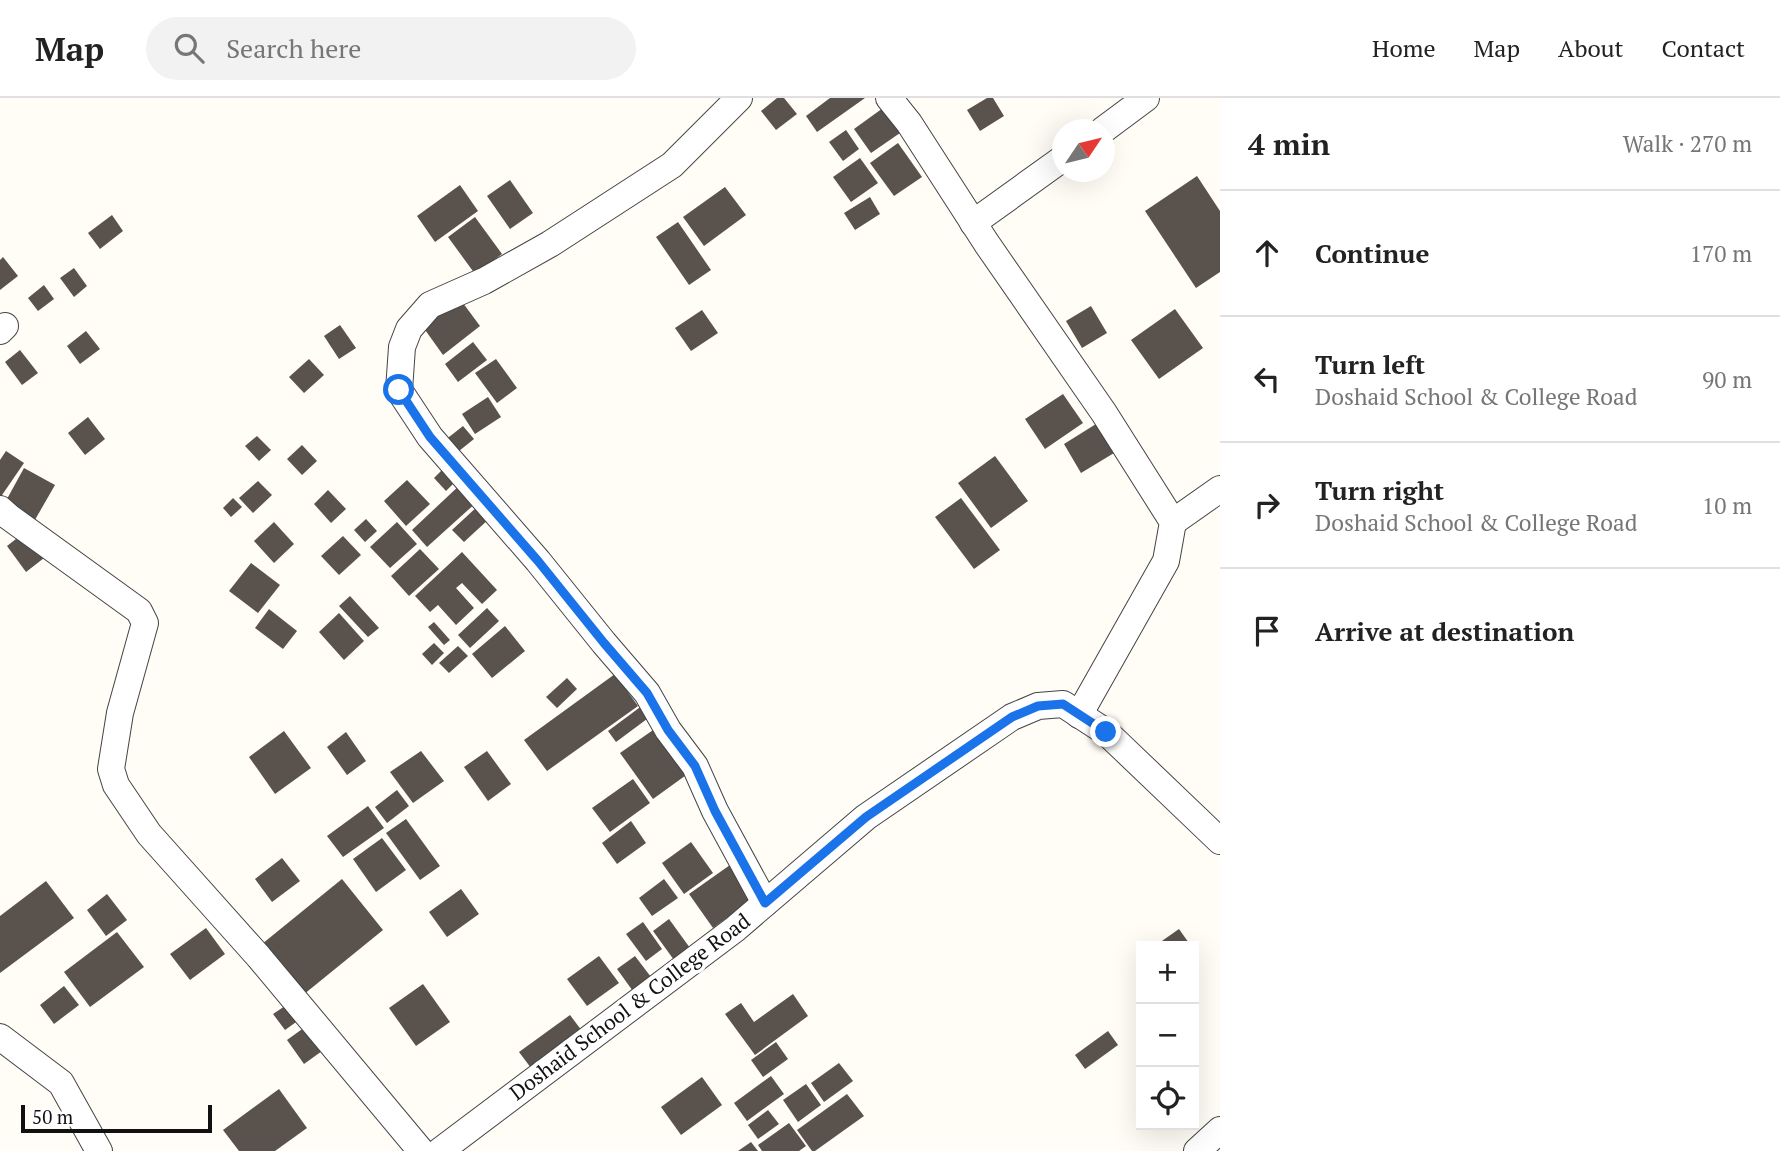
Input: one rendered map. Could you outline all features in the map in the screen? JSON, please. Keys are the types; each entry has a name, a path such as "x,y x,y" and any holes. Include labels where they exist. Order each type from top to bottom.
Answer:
{"street":[{"path":"740,98 672,165 550,244 484,281 430,305 409,328 402,347 399,390 430,437 538,561 647,693 668,730 695,766 715,811 765,903"},
{"path":"889,98 909,123 973,223 1104,413 1173,522 1166,561 1079,715"},
{"path":"1115,121 1146,98"},
{"path":"973,223 1052,166"},
{"path":"1173,522 1220,489"},
{"path":"0,509 139,611 145,623 120,713 111,769 116,785 149,834 259,957 421,1151"},
{"name":"Doshaid School & College Road","path":"440,1151 735,929 866,817 1012,717 1038,706 1063,704 1106,732 1220,842"},
{"path":"0,1037 61,1083 99,1151"},
{"path":"1198,1151 1220,1130"}],"building":[{"path":"777,98 784,98 797,114 776,130 761,111"},
{"path":"830,98 865,98 817,132 806,116"},
{"path":"987,98 993,98 1004,116 980,131 967,110"},
{"path":"883,108 900,133 871,153 854,129"},
{"path":"846,130 859,149 843,161 829,142"},
{"path":"898,143 922,177 894,196 870,163"},
{"path":"860,158 878,183 851,202 833,177"},
{"path":"1197,176 1220,211 1220,272 1196,288 1145,211"},
{"path":"510,180 533,213 510,229 487,196"},
{"path":"460,185 478,211 435,242 417,216"},
{"path":"725,187 746,215 704,246 683,217"},
{"path":"870,197 880,214 855,230 844,213"},
{"path":"112,215 123,231 100,249 88,233"},
{"path":"475,217 502,254 475,274 448,237"},
{"path":"678,222 711,270 689,285 656,237"},
{"path":"3,257 18,276 0,290 0,260"},
{"path":"74,268 87,286 74,297 60,278"},
{"path":"44,285 54,299 38,311 28,298"},
{"path":"460,299 480,326 443,355 423,327"},
{"path":"1091,306 1107,333 1082,348 1066,321"},
{"path":"1175,309 1203,348 1159,379 1131,340"},
{"path":"702,310 718,333 691,351 675,328"},
{"path":"340,325 356,348 339,359 324,336"},
{"path":"86,331 100,349 80,364 67,346"},
{"path":"473,342 487,360 458,382 445,364"},
{"path":"20,350 38,373 22,385 5,362"},
{"path":"309,359 324,375 304,393 289,377"},
{"path":"496,359 517,388 497,403 475,373"},
{"path":"1063,394 1083,423 1045,449 1025,419"},
{"path":"488,397 501,417 475,434 462,414"},
{"path":"88,417 105,439 85,455 68,433"},
{"path":"1096,424 1114,453 1081,473 1064,444"},
{"path":"463,426 474,439 454,455 444,441"},
{"path":"257,436 271,450 259,461 245,446"},
{"path":"302,445 317,461 302,475 287,459"},
{"path":"6,451 24,463 0,498 0,460"},
{"path":"995,456 1028,501 991,528 958,483"},
{"path":"447,465 459,478 446,491 434,478"},
{"path":"24,468 55,485 32,525 2,508"},
{"path":"407,480 430,504 406,526 384,501"},
{"path":"258,481 272,495 253,513 239,498"},
{"path":"462,483 478,501 427,547 412,530"},
{"path":"328,490 346,509 331,523 314,504"},
{"path":"233,498 242,507 231,517 223,508"},
{"path":"961,498 1000,550 974,569 935,517"},
{"path":"479,505 490,518 464,542 452,530"},
{"path":"366,519 377,531 365,542 354,530"},
{"path":"274,522 294,544 274,563 254,541"},
{"path":"397,522 417,544 390,568 370,547"},
{"path":"25,532 44,558 26,572 7,546"},
{"path":"343,536 361,555 339,575 321,556"},
{"path":"420,549 439,569 409,596 391,576"},
{"path":"462,552 497,590 482,604 462,583 456,588 474,608 456,625 438,605 430,612 415,596"},
{"path":"251,563 280,585 258,613 229,591"},
{"path":"350,596 379,628 368,637 339,606"},
{"path":"487,608 499,621 470,648 458,635"},
{"path":"269,609 297,631 283,649 255,628"},
{"path":"339,613 364,641 344,660 319,632"},
{"path":"434,622 450,640 444,645 428,627"},
{"path":"505,626 525,651 492,678 472,654"},
{"path":"434,643 444,653 432,665 422,654"},
{"path":"458,646 468,656 449,673 439,663"},
{"path":"615,674 638,706 547,771 524,740"},
{"path":"567,678 577,689 557,708 546,697"},
{"path":"643,705 651,716 616,742 608,731"},
{"path":"656,728 689,773 653,799 620,753"},
{"path":"284,731 311,768 275,794 249,757"},
{"path":"346,732 366,761 347,775 327,747"},
{"path":"421,751 444,781 413,803 390,772"},
{"path":"487,751 511,784 488,801 464,767"},
{"path":"633,779 650,803 610,832 592,808"},
{"path":"397,790 409,806 387,823 375,807"},
{"path":"368,806 384,828 343,857 327,836"},
{"path":"406,819 440,866 420,880 386,833"},
{"path":"631,821 646,843 617,864 602,843"},
{"path":"382,838 406,870 376,892 353,859"},
{"path":"691,842 713,873 684,894 662,863"},
{"path":"282,858 300,881 272,902 255,879"},
{"path":"730,865 754,898 713,928 689,894"},
{"path":"342,879 383,930 303,995 262,944"},
{"path":"664,879 678,898 652,916 639,898"},
{"path":"46,881 74,918 0,973 0,916"},
{"path":"461,889 479,914 447,937 429,912"},
{"path":"107,894 127,920 106,936 87,910"},
{"path":"669,919 690,948 674,960 653,931"},
{"path":"643,922 662,949 646,961 626,934"},
{"path":"206,928 225,954 190,980 170,954"},
{"path":"1179,929 1187,941 1162,941"},
{"path":"117,932 144,967 90,1007 64,972"},
{"path":"599,956 619,983 587,1006 567,979"},
{"path":"635,956 654,981 635,994 617,969"},
{"path":"423,984 450,1022 416,1046 389,1008"},
{"path":"64,986 79,1005 54,1024 40,1005"},
{"path":"793,994 808,1016 755,1055 725,1014 741,1003 754,1022"},
{"path":"288,1004 299,1020 285,1030 273,1014"},
{"path":"570,1015 582,1031 531,1068 519,1052"},
{"path":"305,1027 322,1051 304,1064 287,1040"},
{"path":"1108,1031 1118,1045 1085,1069 1075,1055"},
{"path":"776,1042 788,1059 763,1077 751,1060"},
{"path":"839,1063 853,1081 824,1102 811,1083"},
{"path":"771,1076 784,1094 747,1121 734,1103"},
{"path":"702,1077 722,1105 681,1135 661,1107"},
{"path":"806,1084 821,1105 798,1122 783,1100"},
{"path":"279,1089 307,1128 275,1151 239,1151 223,1130"},
{"path":"847,1094 864,1116 812,1151 797,1130"},
{"path":"768,1110 779,1124 758,1139 748,1125"},
{"path":"789,1123 806,1146 799,1151 762,1151 758,1145"},
{"path":"751,1142 758,1151 738,1151"}],"route":[{"path":"399,390 430,437 538,561 647,693 668,730 695,766 715,811 765,903 866,817 1012,717 1038,706 1063,704 1106,732"}]}
